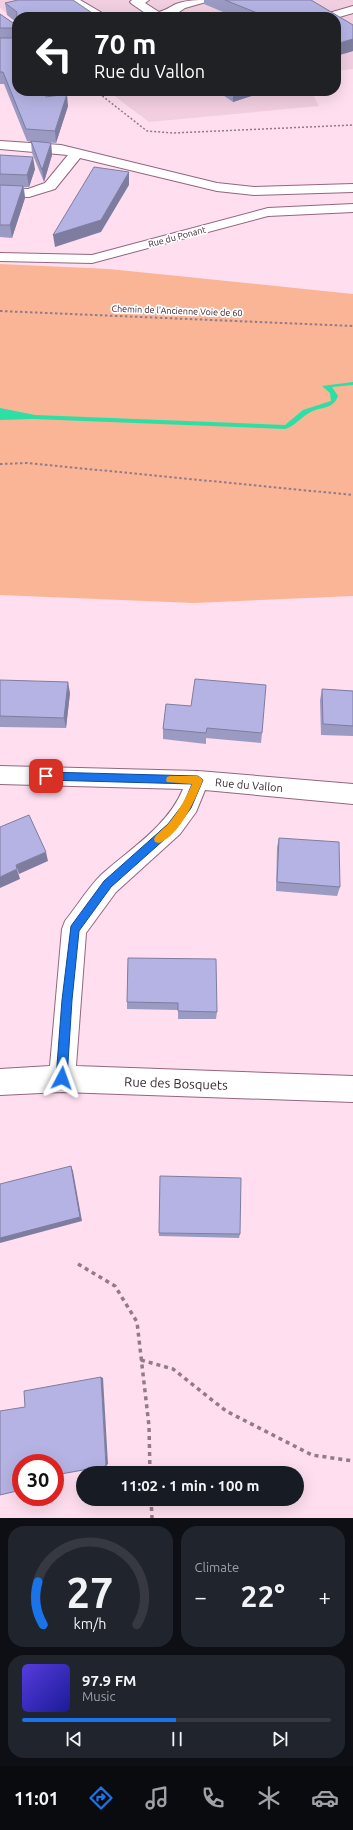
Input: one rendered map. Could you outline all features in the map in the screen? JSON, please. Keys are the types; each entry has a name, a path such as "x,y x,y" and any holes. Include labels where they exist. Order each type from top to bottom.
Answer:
{"street":[{"path":"73,0 92,12"},
{"path":"143,0 136,2 151,12"},
{"path":"172,12 181,6 202,0"},
{"path":"341,13 353,9"},
{"path":"0,145 61,149 218,188 254,191 353,188"},
{"path":"0,192 29,193 50,186 77,153"},
{"name":"Rue du Ponant","path":"0,257 92,259 268,212 353,208"},
{"name":"Rue du Vallon","path":"0,775 198,780 353,794"},
{"path":"62,1078 67,1000 74,929 108,884 172,827 188,805 198,780"},
{"name":"Rue des Bosquets","path":"0,1082 62,1078 353,1089"}],"path":[{"path":"102,96 147,131 173,133 353,125"},
{"name":"Chemin de l'Ancienne Voie de 60","path":"0,311 353,326"},
{"path":"0,464 27,463 353,495"},
{"path":"78,1264 115,1286 138,1322 149,1426 150,1466"},
{"path":"141,1360 173,1369 226,1410 312,1454 353,1461"},
{"path":"151,1506 152,1518"}],"shaded area":[{"path":"0,0 353,0 353,69 341,70 341,12 12,12 12,17 0,8"},
{"path":"115,96 314,96 319,106 149,122"},
{"path":"0,264 109,269 353,294 353,596 194,603 0,595"},
{"path":"353,382 353,385 332,387 338,396 333,404 309,413 292,426 285,429 33,419 0,420 0,408 35,415 285,425 303,410 331,401 330,393 322,386"}],"building":[{"path":"18,0 73,0 91,12 17,12 5,3"},
{"path":"225,0 311,0 331,12 255,12"},
{"path":"0,14 12,22 12,28 0,28"},
{"path":"341,18 353,25 353,39 341,43"},
{"path":"0,38 12,38 12,94 3,72 0,72"},
{"path":"13,96 66,96 55,131 26,129"},
{"path":"31,141 51,143 42,170"},
{"path":"0,155 33,157 27,175 0,174"},
{"path":"94,167 129,172 101,220 53,235"},
{"path":"0,185 23,186 10,225 0,225"},
{"path":"195,679 266,685 262,733 207,728 206,733 163,729 166,704 191,706"},
{"path":"0,680 68,682 64,718 0,716"},
{"path":"322,689 353,691 353,726 323,724"},
{"path":"29,815 46,852 16,865 17,869 0,877 0,827"},
{"path":"279,838 339,842 340,887 277,882"},
{"path":"128,958 216,959 217,1012 178,1011 178,1003 127,1002"},
{"path":"71,1166 80,1217 0,1238 0,1184"},
{"path":"160,1176 241,1178 240,1234 159,1233"},
{"path":"101,1377 106,1466 76,1466 76,1471 64,1473 64,1454 12,1454 12,1492 0,1495 0,1411 25,1407 24,1391"}],"slow traffic":[{"path":"159,839 172,827 188,805 198,780 170,780"}],"route":[{"path":"46,776 198,780 188,805 172,827 108,884 74,929 67,1000 62,1078"}]}
